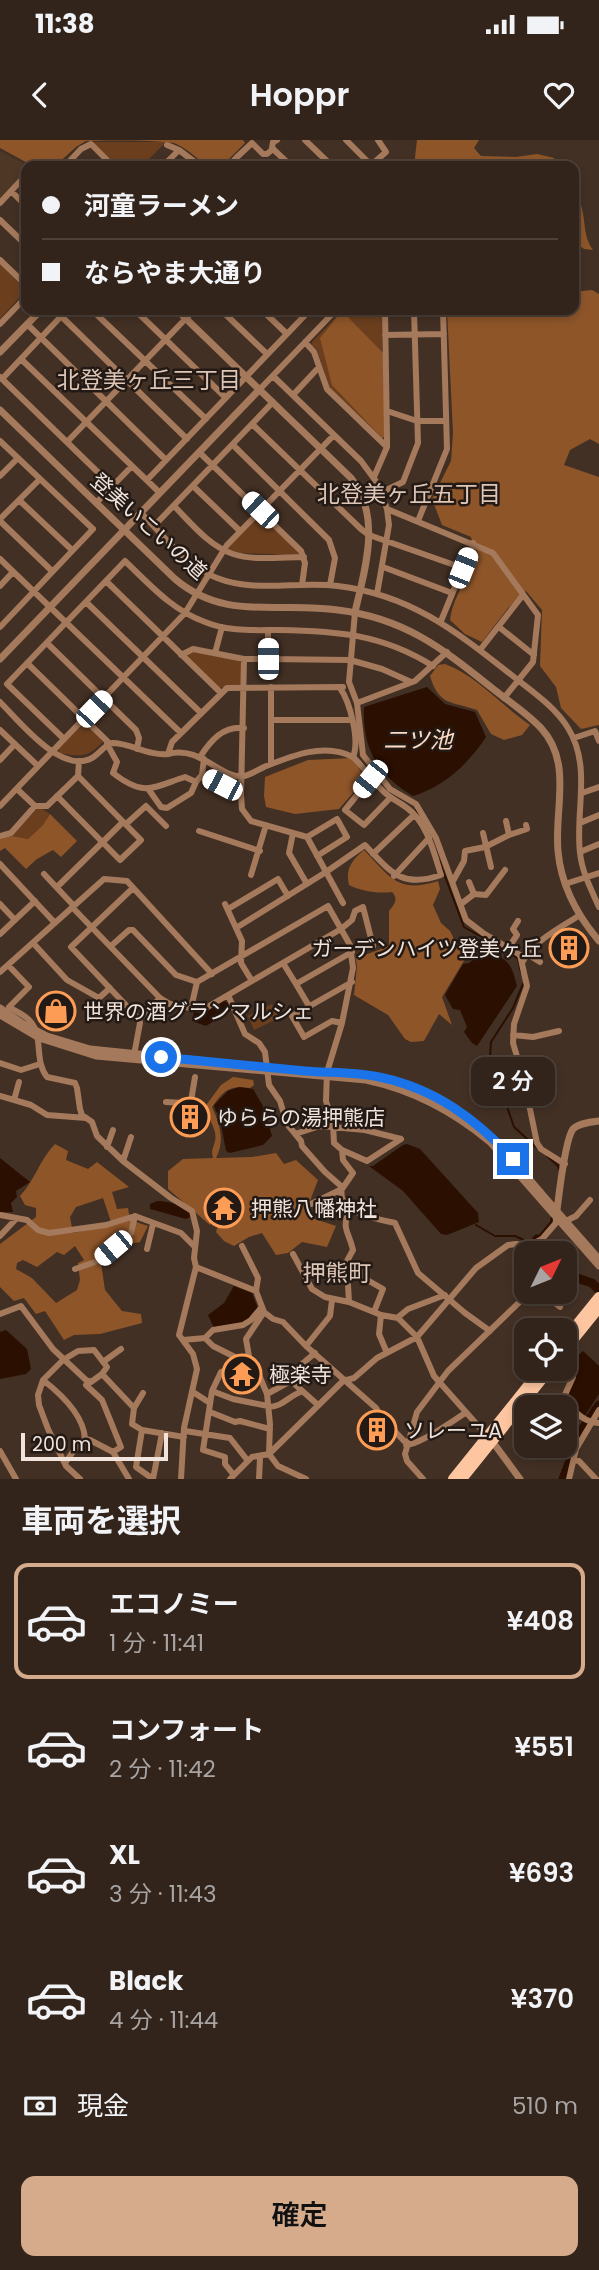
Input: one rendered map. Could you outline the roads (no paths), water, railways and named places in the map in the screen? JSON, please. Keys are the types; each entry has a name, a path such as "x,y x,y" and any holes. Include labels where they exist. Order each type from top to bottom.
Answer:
{"main road":[{"path":"577,1324 599,1297"},
{"path":"577,1341 599,1308"},
{"path":"462,1479 532,1381"},
{"path":"453,1479 540,1381"}],"street":[{"path":"277,140 272,143 273,149 286,161"},
{"path":"305,140 327,161"},
{"path":"347,140 366,161"},
{"path":"376,161 386,152 378,140"},
{"path":"233,161 252,143 262,154 273,149"},
{"path":"71,161 81,149 90,144 108,161"},
{"path":"167,145 193,161"},
{"path":"168,161 179,150"},
{"path":"236,158 239,161"},
{"path":"0,203 21,180"},
{"path":"11,191 21,201"},
{"path":"0,220 21,240"},
{"path":"0,260 21,280"},
{"path":"0,324 21,302"},
{"path":"0,352 36,315"},
{"path":"97,315 206,419"},
{"path":"140,315 226,398"},
{"path":"183,315 321,448 360,490 368,510 369,535 352,634 349,687 357,703 363,755 390,789 416,804 436,838 466,920 520,955 527,986 513,1035 537,1143 541,1149 565,1164"},
{"path":"66,442 189,315"},
{"path":"226,315 267,354"},
{"path":"267,315 287,334"},
{"path":"147,480 304,315"},
{"path":"0,659 331,315"},
{"path":"374,477 387,447 385,315"},
{"path":"382,492 403,482 417,448 414,315"},
{"path":"418,521 447,449 443,315"},
{"path":"113,486 1,378 61,316 187,439"},
{"path":"27,324 166,460"},
{"path":"385,335 444,334"},
{"path":"305,342 314,352 327,389 387,447"},
{"path":"21,359 160,493"},
{"path":"293,395 319,367"},
{"path":"273,376 374,477 382,492 387,509 388,540 377,594"},
{"path":"154,526 273,402"},
{"name":"登美いこいの道","path":"0,410 175,579 197,594 214,602 238,607 320,608 355,612 405,627 447,652 534,721 555,749 560,774 557,847 565,884 580,915 599,941"},
{"path":"387,411 417,421 446,421"},
{"path":"252,424 360,529 369,535 463,568"},
{"path":"0,806 185,613 223,550 334,435"},
{"path":"0,441 93,529 0,626"},
{"path":"233,445 329,540 334,548 335,558 330,585"},
{"path":"199,452 298,547 304,557 302,585"},
{"path":"0,476 18,458"},
{"path":"96,503 132,466"},
{"path":"40,480 0,520 52,571"},
{"path":"193,485 240,531"},
{"path":"19,500 72,550"},
{"path":"174,506 223,550 243,556 304,557"},
{"path":"387,509 493,552 538,615 533,662 504,698"},
{"path":"141,513 193,564 209,574 240,584 330,585 377,594 411,605 441,621 557,713 574,738 581,766 580,852 586,878 599,907"},
{"path":"441,621 473,543"},
{"path":"0,559 181,733"},
{"path":"64,739 7,684 125,561 166,600 185,613 222,627 352,634 393,646 433,666"},
{"path":"383,567 452,593"},
{"path":"0,586 13,572"},
{"path":"106,581 220,692"},
{"path":"480,650 523,595"},
{"path":"86,602 201,713"},
{"path":"215,653 222,627"},
{"path":"499,627 534,655"},
{"path":"268,630 268,659"},
{"path":"47,643 136,730 139,738 137,748"},
{"path":"181,654 193,649 244,659 351,660 382,669 411,682"},
{"path":"357,703 411,682 447,652"},
{"path":"244,659 242,809 248,818 307,837 343,903"},
{"path":"27,663 108,744 117,762 113,773 130,786 149,790 185,777 196,782"},
{"path":"167,754 170,745 181,733 220,692 230,687 349,687"},
{"path":"271,687 271,764"},
{"path":"340,688 348,703 352,720 356,747 353,757"},
{"path":"0,702 52,752 61,758 79,761 92,758 108,744 121,743 153,754 185,752 243,776 290,755 339,752 353,757 390,799 409,808 429,838 441,876 424,881 394,876 365,845 236,928"},
{"path":"272,720 352,720"},
{"path":"149,790 161,807 167,808 191,793 202,775 202,758 206,748 223,731 244,728"},
{"path":"0,730 38,766"},
{"path":"574,738 595,730 599,741"},
{"path":"0,760 15,744"},
{"path":"17,789 35,806 47,806 78,776 79,761"},
{"path":"202,775 241,795"},
{"path":"57,796 120,860 141,840 78,776"},
{"path":"370,779 345,810 364,825 390,799"},
{"path":"582,793 599,787"},
{"path":"0,836 11,834 35,806"},
{"path":"57,887 102,842 146,806 166,826"},
{"path":"373,854 414,815"},
{"path":"580,823 599,815"},
{"path":"307,837 337,818 347,837 317,856"},
{"path":"506,821 509,835"},
{"path":"251,874 266,825"},
{"path":"453,881 464,861 465,851 485,847 527,829 526,825"},
{"path":"199,831 260,851"},
{"path":"293,833 289,853 307,884"},
{"path":"482,833 491,866"},
{"path":"394,876 429,838"},
{"path":"580,852 599,844"},
{"path":"0,864 55,922"},
{"path":"461,904 474,894 485,895 505,870"},
{"path":"565,884 599,873"},
{"path":"44,874 160,999 170,1004 204,1009 341,929 352,920 355,911 363,906 373,946"},
{"path":"0,972 104,879 127,881 212,974"},
{"path":"252,981 241,963 242,941 226,906 278,879 288,896"},
{"path":"468,882 474,894"},
{"path":"134,888 71,947 139,1018"},
{"path":"0,934 35,901"},
{"path":"0,904 15,920"},
{"path":"111,946 129,930 133,930 176,975 197,982 328,906 352,952 352,982 328,1075 326,1101 333,1127 334,1143 342,1150 367,1161 401,1139 365,1130 333,1127 314,1126 295,1134"},
{"path":"522,963 527,954 544,939 580,915"},
{"path":"509,947 517,935 513,929 518,921"},
{"path":"33,943 67,980 99,998 110,988"},
{"path":"296,984 352,952"},
{"path":"527,954 540,962"},
{"path":"284,963 309,1006"},
{"path":"8,965 29,987 9,1007 30,1021 37,1034 40,1064 47,1077 75,1083 80,1109 92,1122 97,1136 107,1147 171,1198 192,1211 197,1231 196,1267 179,1335 195,1358 197,1369 185,1434 181,1479"},
{"path":"191,1008 197,982"},
{"path":"342,1023 332,1021 304,1037 292,1016 352,982"},
{"path":"228,995 245,1034 262,1047 269,1085 280,1101 285,1120 301,1140 302,1146 342,1189 342,1198 350,1208 380,1221 395,1223 418,1273 489,1331"},
{"path":"135,1058 139,1018 160,999"},
{"path":"0,1008 37,1034"},
{"path":"0,1015 37,1034 90,1049 197,1066 268,1069"},
{"path":"513,1035 533,1037 559,1031"},
{"path":"135,1058 381,1077 441,1099 493,1137 599,1266"},
{"path":"0,1063 21,1070 40,1064"},
{"path":"166,1102 191,1101 197,1066"},
{"path":"14,1100 19,1082"},
{"path":"0,1096 31,1105 47,1115 86,1118"},
{"path":"540,1241 556,1223 567,1144 573,1130 581,1124 599,1121"},
{"path":"107,1147 113,1130"},
{"path":"123,1161 131,1136"},
{"path":"311,1204 342,1189 353,1173 343,1160 342,1150"},
{"path":"566,1221 576,1216 590,1200"},
{"path":"349,1303 348,1285 341,1272 353,1248 345,1233 344,1222 350,1208"},
{"path":"556,1214 566,1221 599,1259"},
{"path":"0,1215 27,1220 38,1230 50,1233 106,1225 135,1216 181,1233 195,1247"},
{"path":"75,1269 95,1262 131,1233 135,1216"},
{"path":"0,1236 16,1219"},
{"path":"147,1249 153,1224"},
{"path":"249,1356 239,1359 233,1369 221,1371 209,1403 210,1412 203,1450 225,1457 225,1464 232,1476 253,1457 260,1458 269,1454 346,1380 357,1376 373,1360 417,1337 447,1296 476,1268 503,1248 514,1245"},
{"path":"242,1246 257,1278 256,1291 262,1310 273,1319 283,1322 346,1380 376,1408 406,1444 416,1444 438,1429 449,1426 465,1413"},
{"path":"293,1254 312,1289 332,1300 397,1318 417,1337 430,1370 490,1439 520,1479"},
{"path":"346,1263 362,1272 362,1277 383,1289 378,1314 379,1336 387,1353"},
{"path":"196,1267 256,1291"},
{"path":"397,1318 408,1309 447,1296"},
{"path":"306,1346 330,1316 332,1300"},
{"path":"423,1479 407,1461 405,1454 417,1412 439,1382 517,1304"},
{"path":"556,1304 560,1307"},
{"path":"1,1312 21,1306 63,1360 86,1380 91,1381 107,1367 94,1350 78,1351 63,1360 38,1389 38,1405 65,1463 80,1479"},
{"path":"183,1340 205,1338 213,1330 248,1323 262,1310"},
{"path":"262,1310 246,1339 250,1362 257,1370 267,1394 269,1454 278,1466 306,1479"},
{"path":"205,1338 213,1346 239,1359"},
{"path":"103,1362 121,1349"},
{"path":"315,1353 289,1375 301,1392 318,1405"},
{"path":"102,1374 134,1408"},
{"path":"43,1380 64,1398 85,1428 85,1439"},
{"path":"267,1394 290,1380"},
{"path":"571,1381 563,1399 583,1419 595,1423"},
{"path":"86,1385 102,1400 121,1447 113,1452"},
{"path":"212,1391 268,1407 281,1406 301,1392"},
{"path":"192,1392 209,1403"},
{"path":"143,1393 134,1408 132,1424 142,1430 162,1433 206,1434 230,1438 248,1461"},
{"path":"570,1478 576,1449 595,1423 599,1410"},
{"path":"210,1412 235,1422 270,1429"},
{"path":"142,1430 136,1467 153,1479 162,1433"},
{"path":"85,1439 113,1452 129,1479"},
{"path":"65,1463 85,1439"},
{"path":"0,1451 16,1479"},
{"path":"259,1479 260,1458"},
{"path":"574,1460 579,1461 596,1479"}],"water":[{"name":"二ツ池","path":"427,687 445,704 475,712 486,737 455,773 435,787 413,796 390,779 375,759 366,736 364,707"},
{"path":"487,950 508,963 517,986 477,1046 464,1032 467,1027 460,1010 453,1009 445,995 463,964 469,963"},
{"path":"224,1001 229,1003 232,1010 206,1026 192,1021 194,1012 203,1014"},
{"path":"239,1087 253,1089 263,1106 272,1136 263,1145 230,1153 226,1151 219,1114 214,1105 228,1091"},
{"path":"407,1144 420,1149 478,1213 479,1222 447,1235 441,1234 403,1191 369,1166"},
{"path":"0,1158 30,1182 16,1191 17,1197 11,1203 13,1212 0,1212"},
{"path":"157,1201 179,1206 191,1213 190,1217 186,1219 150,1209 150,1204"},
{"path":"234,1286 252,1293 258,1309 242,1326 214,1328 208,1315 224,1303"},
{"path":"6,1330 27,1349 31,1369 26,1374 0,1379 0,1332"},
{"path":"583,1351 599,1366 599,1394 584,1417 577,1410 577,1395 568,1395 574,1381 577,1381 577,1356"}],"waterway":[{"path":"416,810 420,816"},
{"path":"439,860 464,927 512,954 518,959 521,972"},
{"path":"523,984 513,1008 491,1042 490,1057 514,1127 537,1148"},
{"path":"547,1156 559,1169"},
{"path":"476,1225 495,1236 515,1236 526,1241 537,1239 551,1222 552,1216"},
{"path":"578,1278 592,1283 599,1290"},
{"path":"563,1479 581,1431 599,1405"}],"place":[{"name":"ガーデンハイツ登美ヶ丘","path":"569,948"},
{"name":"世界の酒グランマルシェ","path":"56,1011"},
{"name":"ゆららの湯押熊店","path":"190,1117"},
{"name":"押熊八幡神社","path":"224,1208"},
{"name":"極楽寺","path":"242,1374"},
{"name":"ソレーユA","path":"377,1430"}],"district":[{"name":"北登美ヶ丘三丁目","path":"149,380"},
{"name":"北登美ヶ丘五丁目","path":"409,494"},
{"name":"押熊町","path":"337,1273"}]}
